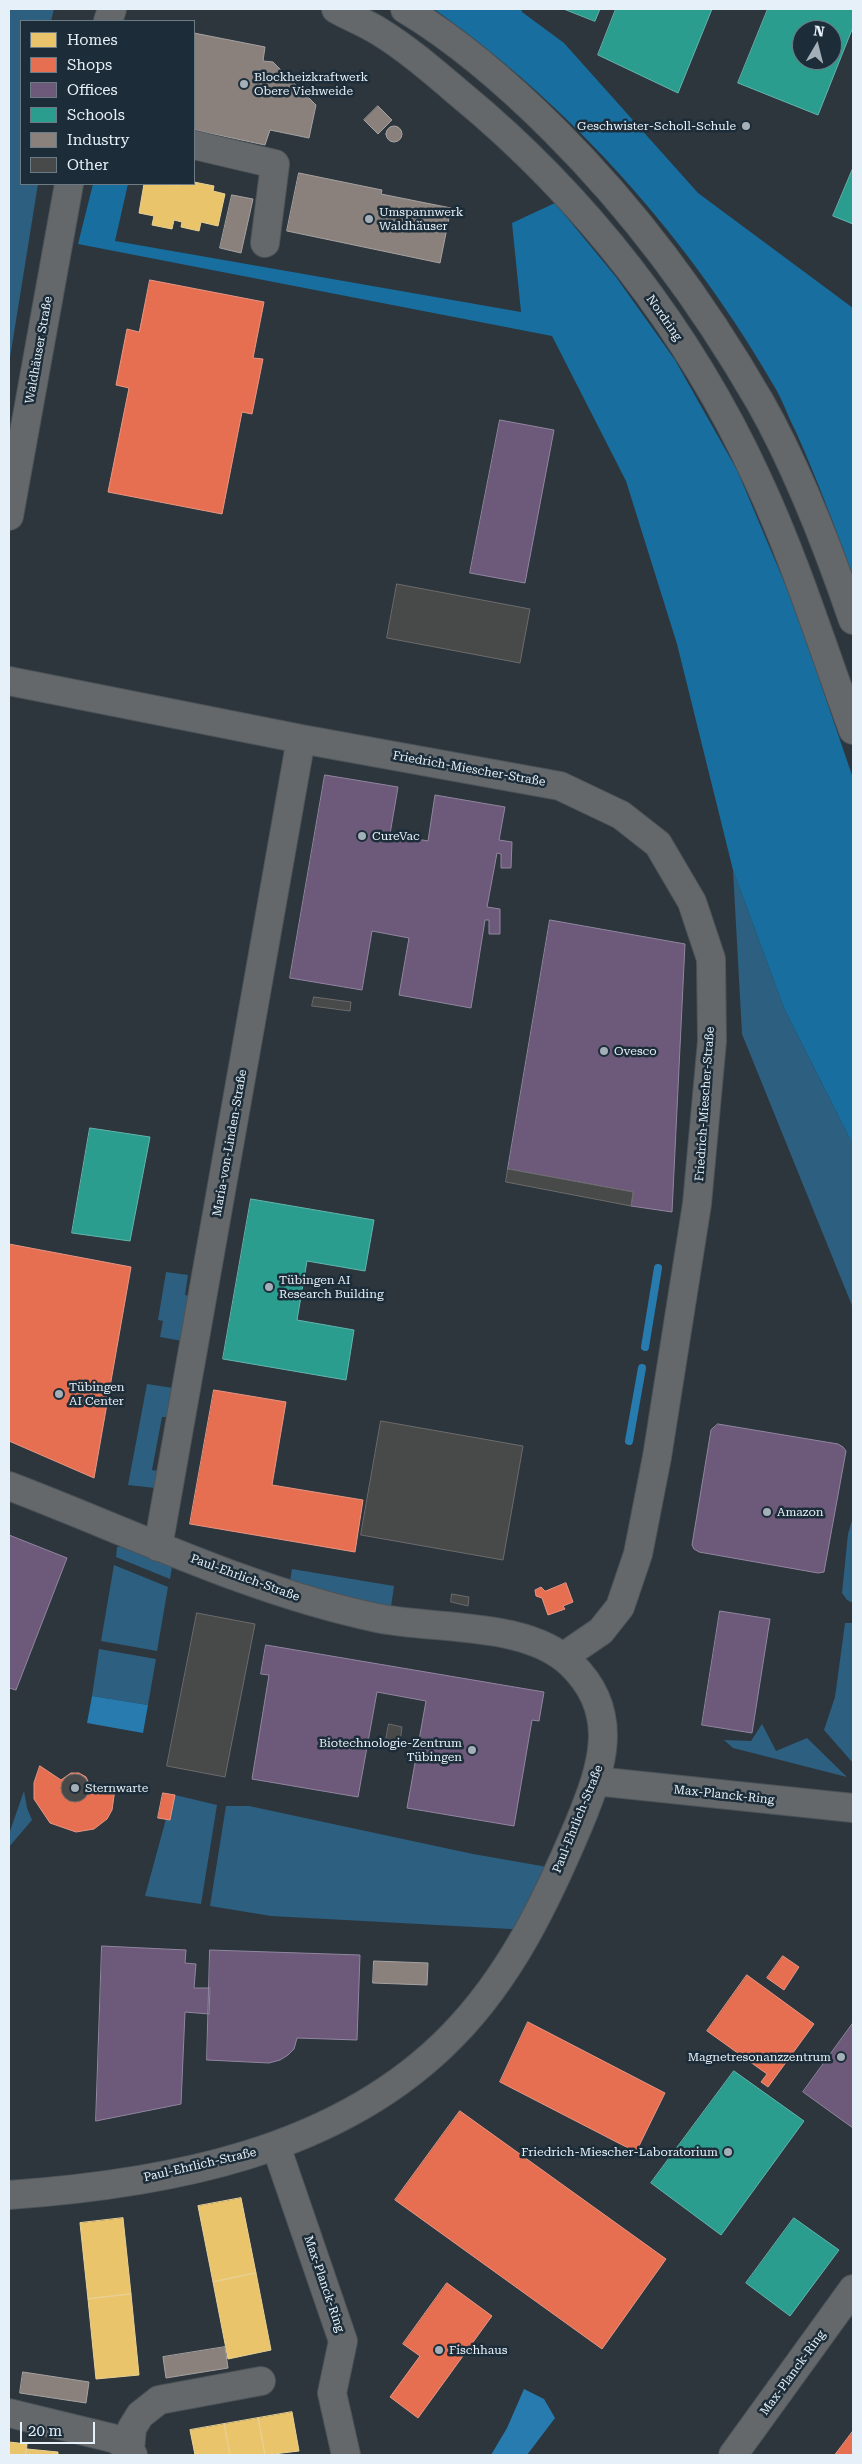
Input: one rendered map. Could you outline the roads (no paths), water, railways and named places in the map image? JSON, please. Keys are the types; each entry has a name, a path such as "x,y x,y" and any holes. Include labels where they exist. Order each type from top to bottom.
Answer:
{"street":[{"name":"Nordring","path":"336,9 380,32 426,65 509,136 579,208 658,308 710,390 757,477 783,539 853,730"},
{"path":"405,9 430,24 528,104 584,160 669,261 702,307 761,404 802,489 853,620"},
{"path":"195,145 275,164 265,243"},
{"name":"Waldhäuser Straße","path":"9,516 69,185"},
{"name":"Friedrich-Miescher-Straße","path":"9,681 302,739 560,786 613,810 658,844 692,902 711,959 712,1040 697,1204 657,1457 638,1554 620,1607 602,1631 563,1657"},
{"name":"Maria-von-Linden-Straße","path":"158,1547 302,739"},
{"name":"Paul-Ehrlich-Straße","path":"9,1486 110,1525 158,1547 315,1603 381,1619 520,1637 540,1642 573,1665 588,1686 597,1704 603,1726 603,1756 595,1781 559,1869 529,1930 500,1977 456,2033 399,2082 346,2115 276,2146 248,2156 139,2179 64,2191 9,2195"},
{"name":"Max-Planck-Ring","path":"595,1781 853,1808"},
{"name":"Max-Planck-Ring","path":"276,2146 344,2341 332,2393 346,2455"},
{"name":"Max-Planck-Ring","path":"733,2455 853,2290"},
{"path":"132,2452 132,2428 140,2415 159,2400 261,2381"},
{"path":"9,2413 116,2439 132,2452"}],"waterway":[{"path":"645,1347 658,1268"},
{"path":"629,1441 642,1368"}],"place":[{"name":"Blockheizkraftwerk Obere Viehweide","path":"244,84"},
{"name":"Geschwister-Scholl-Schule","path":"746,126"},
{"name":"Umspannwerk Waldhäuser","path":"369,219"},
{"name":"CureVac","path":"362,836"},
{"name":"Ovesco","path":"604,1051"},
{"name":"Tübingen AI Research Building","path":"269,1287"},
{"name":"Tübingen AI Center","path":"59,1394"},
{"name":"Amazon","path":"767,1512"},
{"name":"Biotechnologie-Zentrum Tübingen","path":"472,1750"},
{"name":"Sternwarte","path":"75,1788"},
{"name":"Magnetresonanzzentrum","path":"841,2057"},
{"name":"Friedrich-Miescher-Laboratorium","path":"728,2152"},
{"name":"Fischhaus","path":"439,2350"}]}
